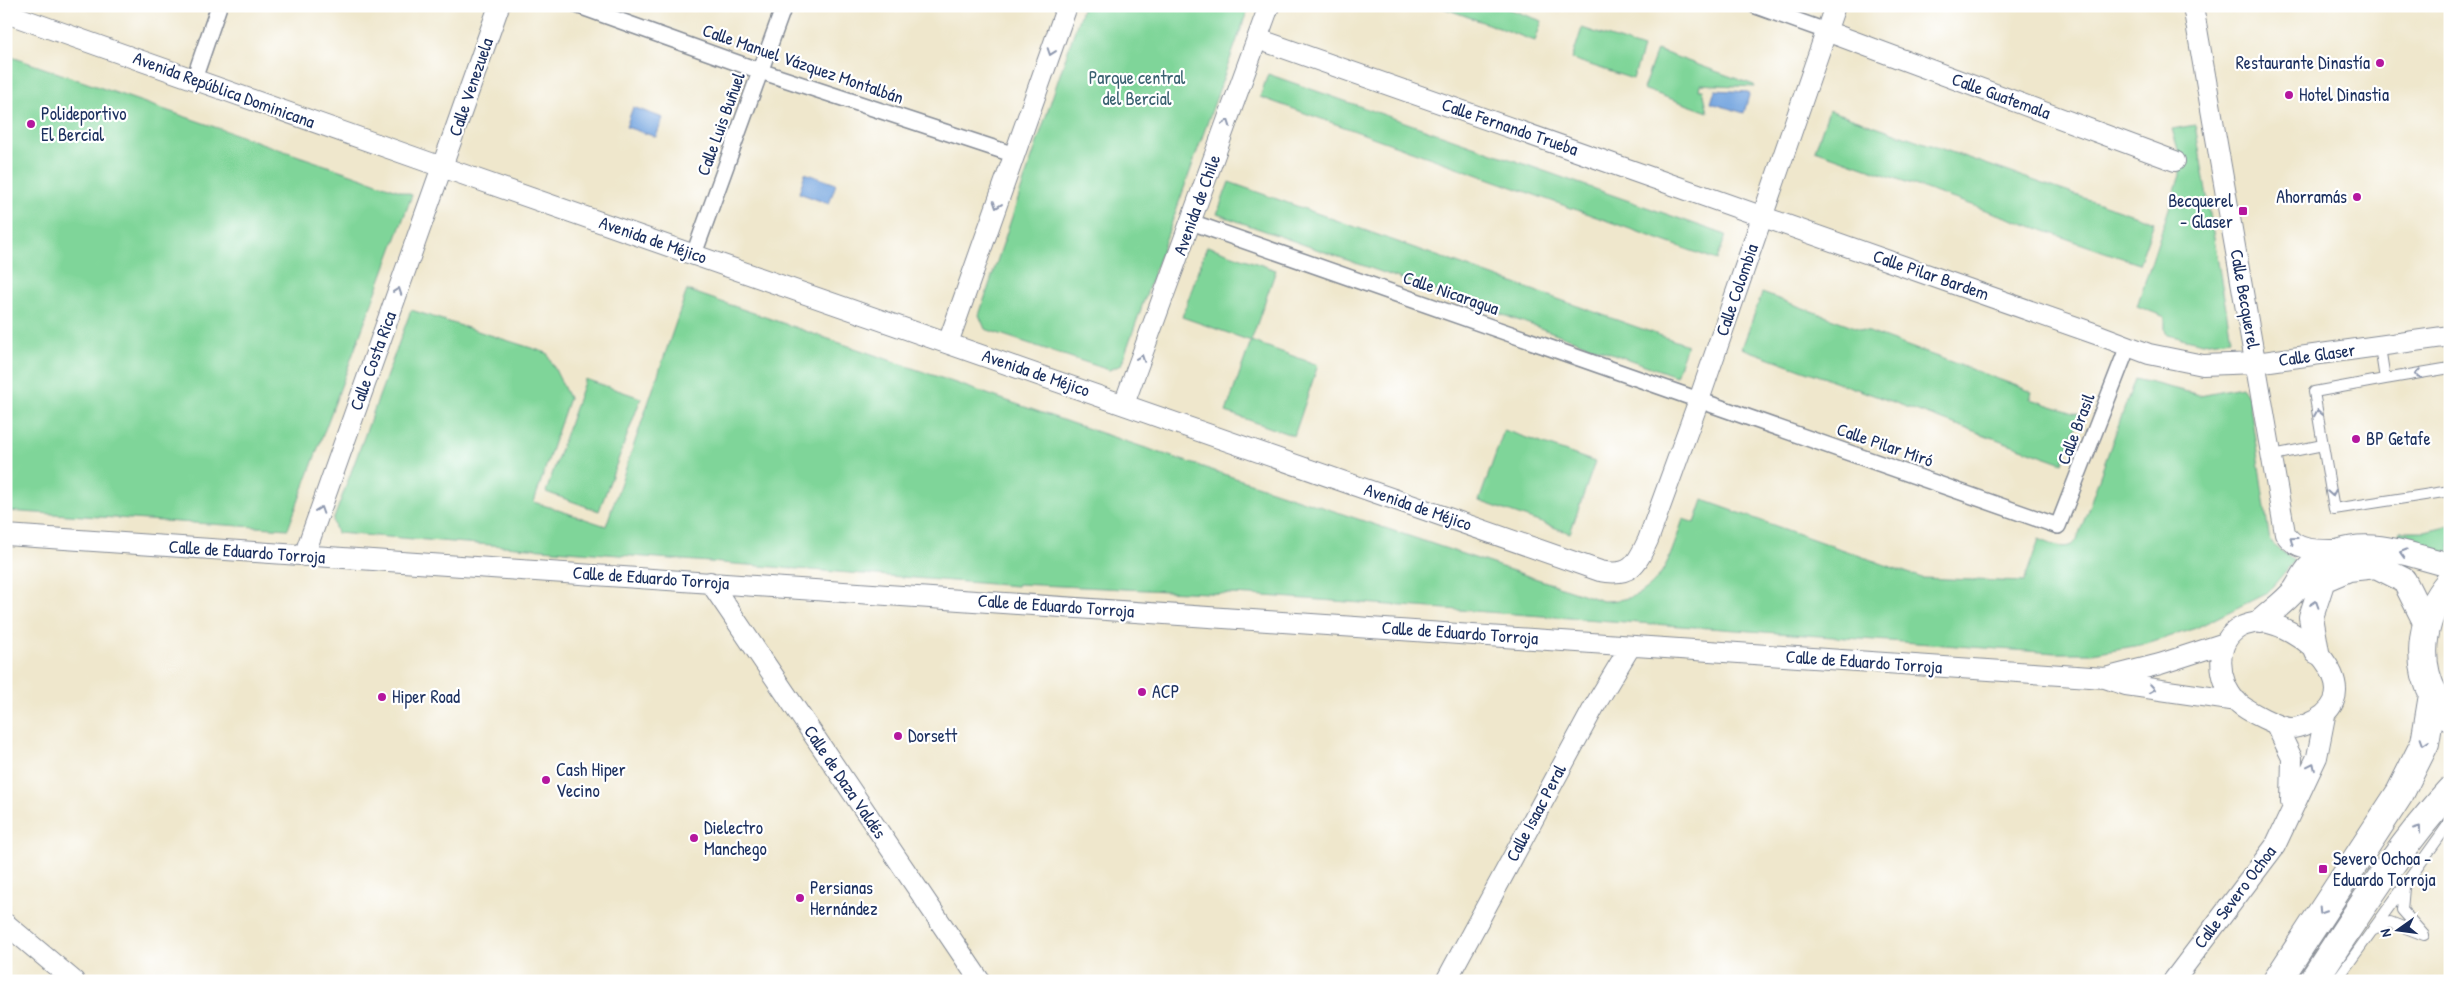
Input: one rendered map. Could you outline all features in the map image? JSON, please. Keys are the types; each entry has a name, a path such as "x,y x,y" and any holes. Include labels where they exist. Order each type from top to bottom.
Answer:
{"highway":[{"path":"2450,582 2435,602 2426,624 2422,648 2425,672 2434,695 2450,717"},
{"path":"2277,981 2400,793 2425,743 2434,695"},
{"path":"2313,981 2402,850 2431,811 2450,790"}],"street":[{"path":"194,79 219,6"},
{"name":"Calle Venezuela","path":"442,167 499,6"},
{"name":"Calle Manuel Vázquez Montalbán","path":"579,6 760,71 1015,155"},
{"name":"Calle Luis Buñuel","path":"694,254 784,6"},
{"path":"948,343 1067,6"},
{"name":"Avenida de Chile","path":"1124,404 1269,6"},
{"path":"1756,6 1826,31"},
{"name":"Calle Colombia","path":"1629,570 1639,560 1648,540 1699,400 1835,6"},
{"name":"Calle Becquerel","path":"2193,6 2287,538 2308,550 2384,547 2450,565"},
{"name":"Avenida República Dominicana","path":"6,13 442,167"},
{"name":"Calle Guatemala","path":"1826,31 2175,161"},
{"name":"Calle Fernando Trueba","path":"1258,39 1763,216"},
{"name":"Avenida de Méjico","path":"442,167 1600,571 1615,574 1629,570"},
{"name":"Calle Costa Rica","path":"304,556 442,167"},
{"name":"Calle Pilar Bardem","path":"1763,216 2099,335"},
{"name":"Calle Nicaragua","path":"1191,222 1699,400"},
{"name":"Calle Glaser","path":"2099,335 2149,354 2203,365 2256,363 2450,336"},
{"name":"Calle Brasil","path":"2058,526 2128,346"},
{"name":"Calle Pilar Miró","path":"1699,400 2058,526"},
{"name":"Calle de Eduardo Torroja","path":"6,534 1630,647 2105,678 2126,685 2237,702"},
{"name":"Calle Becquerel","path":"2261,621 2294,591 2308,568 2338,550"},
{"path":"2317,652 2311,617 2323,580 2349,569 2376,566 2404,580 2426,624"},
{"name":"Calle de Daza Valdés","path":"710,582 980,981"},
{"path":"2261,621 2284,628 2317,652 2329,664 2336,690 2333,705 2325,716 2293,728 2276,725 2237,702 2222,677 2221,661 2225,643 2241,627 2261,621"},
{"name":"Calle de Eduardo Torroja","path":"2105,678 2160,664 2225,643"},
{"name":"Calle Isaac Peral","path":"1446,981 1594,707 1630,647"},
{"name":"Calle Severo Ochoa","path":"2173,981 2274,846 2290,809 2317,757 2325,716"},
{"name":"Calle Severo Ochoa","path":"2276,725 2292,758 2290,809"},
{"path":"6,924 74,981"}],"lane":[{"path":"2380,347 2385,379"},
{"path":"2450,368 2314,392 2334,509 2450,491"},
{"path":"2273,455 2323,445"},
{"path":"2336,981 2450,822"},
{"path":"2371,932 2390,922 2424,936 2402,910 2404,886"}],"green space":[{"name":"Parque central del Bercial","path":"1083,6 1249,6 1121,365 1109,370 985,329 979,315"},
{"path":"1438,6 1500,6 1542,21 1535,41"},
{"path":"1582,28 1643,48 1633,79 1572,59"},
{"path":"1657,50 1754,85 1755,87 1700,84 1699,90 1703,90 1708,112 1643,89"},
{"path":"6,55 412,195 288,529 6,511"},
{"path":"1268,74 1726,235 1717,260 1260,97"},
{"path":"1829,110 2154,222 2139,264 1815,150"},
{"path":"2195,125 2231,339 2203,343 2167,335 2165,317 2137,306 2180,175 2179,153 2172,129"},
{"path":"1229,182 1687,345 1676,376 1217,214"},
{"path":"1207,246 1276,270 1251,341 1182,317"},
{"path":"687,290 1074,424 1603,601 1637,595 1649,587 1666,565 1683,519 1695,523 1703,500 1922,578 2024,582 2039,539 2064,547 2073,544 2077,540 2135,379 2200,395 2241,387 2249,398 2270,542 2294,561 2267,593 2196,628 2147,644 2092,653 2055,653 1251,595 1018,584 1017,586 337,533 333,521 411,310 547,353 569,398 534,502 606,526"},
{"path":"1762,293 2017,386 2032,392 2030,399 2080,415 2063,463 1742,348"},
{"path":"1251,341 1318,365 1294,436 1226,412"},
{"path":"585,379 641,398 599,511 546,492"},
{"path":"1504,430 1595,462 1570,533 1479,501"},
{"path":"2450,525 2450,554 2400,543 2400,531 2425,531"}],"water":[{"path":"1715,90 1748,92 1749,95 1744,113 1711,103"},
{"path":"633,107 663,118 656,137 626,127"},
{"path":"805,173 836,184 829,204 799,193"}],"place":[{"name":"Restaurante Dinastía","path":"2380,63"},
{"name":"Hotel Dinastia","path":"2289,95"},
{"name":"Polideportivo El Bercial","path":"31,124"},
{"name":"Ahorramás","path":"2357,197"},
{"name":"Becquerel - Glaser","path":"2243,211"},
{"name":"BP Getafe","path":"2356,439"},
{"name":"ACP","path":"1142,692"},
{"name":"Hiper Road","path":"382,697"},
{"name":"Dorsett","path":"898,736"},
{"name":"Cash Hiper Vecino","path":"546,780"},
{"name":"Dielectro Manchego","path":"694,838"},
{"name":"Severo Ochoa - Eduardo Torroja","path":"2323,869"},
{"name":"Persianas Hernández","path":"800,898"}]}
